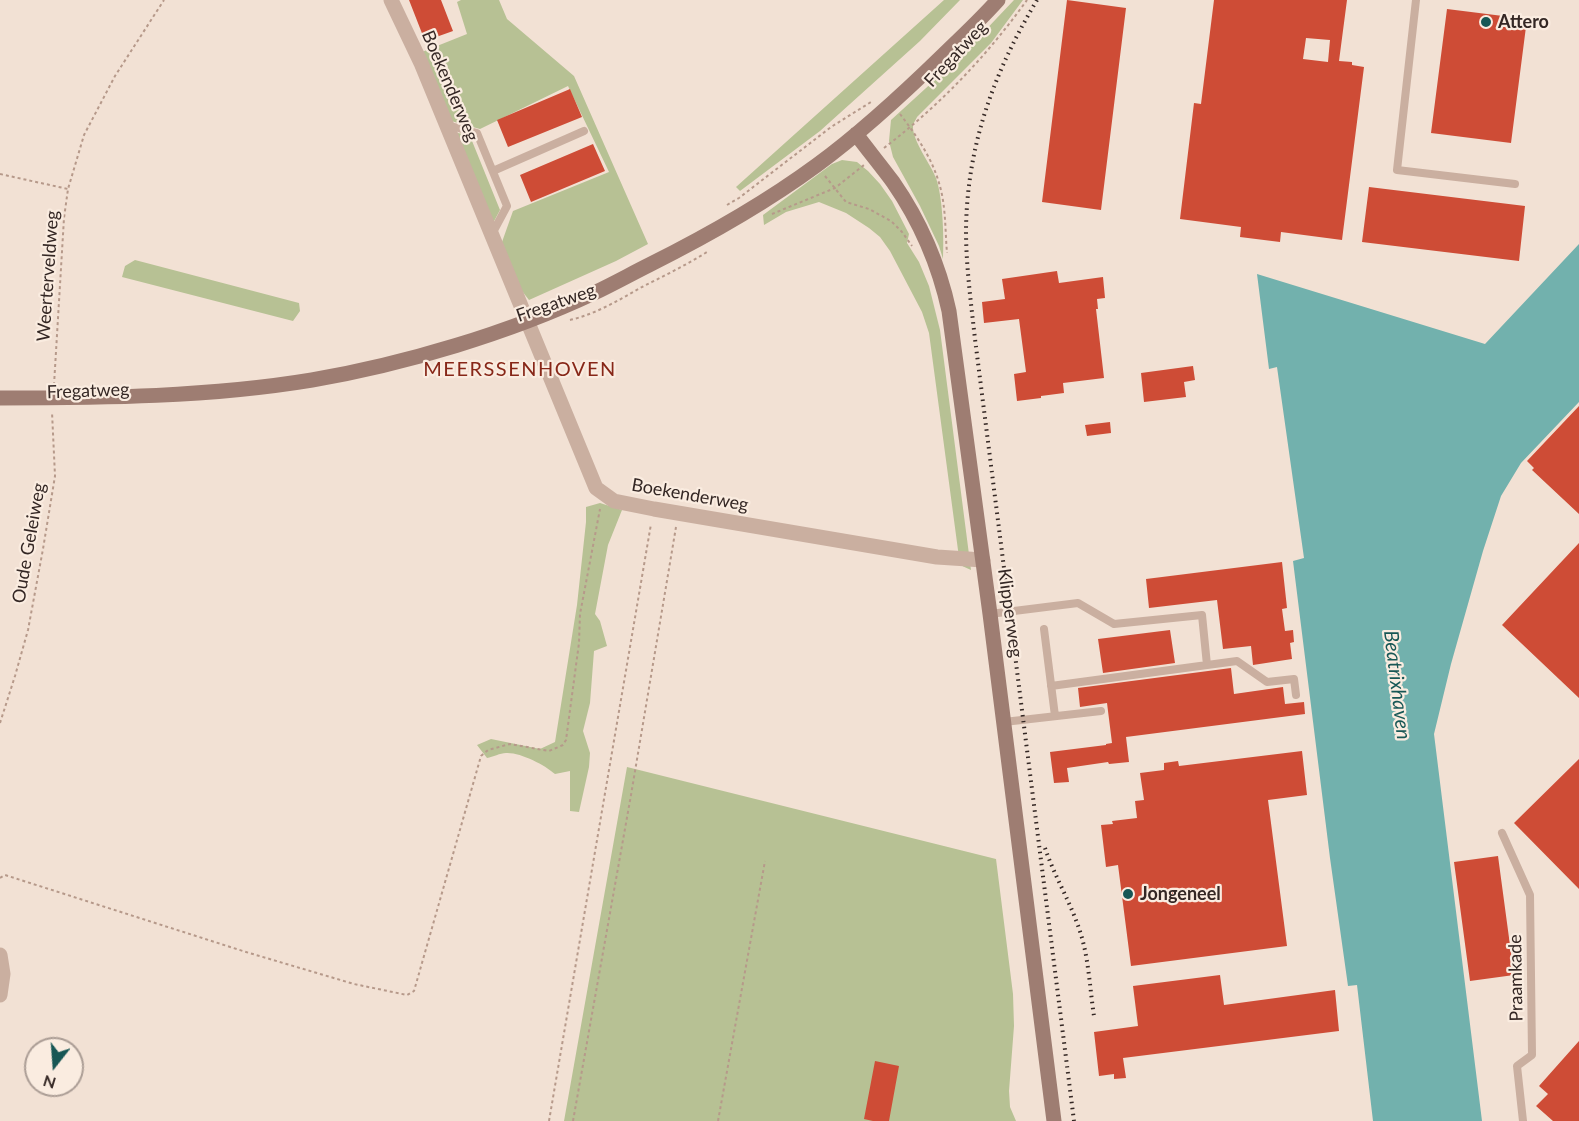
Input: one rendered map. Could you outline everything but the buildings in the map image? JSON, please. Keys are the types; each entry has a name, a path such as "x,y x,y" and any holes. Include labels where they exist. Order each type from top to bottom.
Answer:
{"street":[{"name":"Boekenderweg","path":"391,0 446,124 596,488 614,501 654,509 937,557 983,560"},
{"name":"Fregatweg","path":"0,398 104,398 193,393 311,380 420,355 527,321 593,294 689,245 736,219 816,165 892,103 999,0"},
{"name":"Klipperweg","path":"856,134 894,183 923,234 941,276 952,328 1054,1121"},
{"path":"0,955 3,970 0,995"}],"lane":[{"path":"1416,0 1397,170 1515,184"},
{"path":"446,124 477,133 493,171 507,206 492,235"},
{"path":"493,171 584,131"},
{"path":"990,614 1078,603 1114,624 1202,615 1207,665"},
{"path":"1044,629 1055,716"},
{"path":"1051,686 1237,661 1267,682 1294,679 1296,695"},
{"path":"1004,722 1101,711"},
{"name":"Praamkade","path":"1502,833 1530,895 1532,1055 1517,1066 1523,1121"}],"path":[{"path":"68,189 84,135 115,76 164,0"},
{"name":"Fregatweg","path":"764,219 835,188 910,128 958,84 991,47 1027,0"},
{"path":"892,103 928,157 939,184 947,254"},
{"name":"Weerterveldweg","path":"0,174 68,189 52,398"},
{"path":"835,188 846,202 869,209 891,221 915,250"},
{"name":"Fregatweg","path":"563,322 583,317 610,305 710,250"},
{"name":"Oude Geleiweg","path":"0,723 28,630 44,549 54,476 52,398"},
{"path":"0,878 5,875 354,984 407,995 414,991 481,756 488,750 510,744 549,751 563,745 566,740 579,643 580,614 600,507 605,495"},
{"path":"549,1121 654,509"},
{"path":"573,1121 679,513"},
{"path":"718,1121 765,861"}],"green space":[{"path":"461,0 499,0 507,19 574,76 648,244 529,300 522,291 502,242 513,211 609,172 568,86 480,129 451,121 422,52 467,34 457,2"},
{"path":"944,0 960,0 920,41 820,131 740,191 736,187"},
{"path":"1014,0 1023,0 991,43 917,117 913,125 915,138 934,173 938,186 942,218 943,259 920,206 893,157 889,141 891,120 960,57"},
{"path":"454,132 470,136 500,210 492,225"},
{"path":"842,160 857,162 868,171 892,201 909,234 907,243 919,262 929,286 940,330 971,570 960,565 929,333 922,312 890,251 880,237 869,228 846,213 819,202 786,212 764,225 763,215 832,164"},
{"path":"135,260 299,303 300,311 293,321 122,277 125,266"},
{"path":"600,503 622,510 608,545 595,614 600,621 607,646 594,651 590,703 583,731 590,753 589,767 579,812 570,811 570,771 555,774 532,760 512,753 487,758 477,745 491,739 540,749 555,742 577,605 586,507"},
{"path":"627,767 996,859 1013,994 1014,1026 1009,1091 1010,1107 1016,1121 564,1121"}],"water":[{"name":"Beatrixhaven","path":"1579,244 1579,402 1521,463 1501,496 1451,664 1434,734 1482,1121 1373,1121 1357,985 1348,986 1293,561 1304,558 1277,367 1269,369 1257,274 1485,344"}],"railway":[{"path":"1037,0 1008,54 986,110 971,168 966,244 975,339 1074,1121"},
{"path":"1045,848 1082,938 1094,1016"}],"place":[{"name":"Attero","path":"1486,22"},
{"name":"Jongeneel","path":"1128,894"}],"district":[{"name":"MEERSSENHOVEN","path":"520,370"}]}
